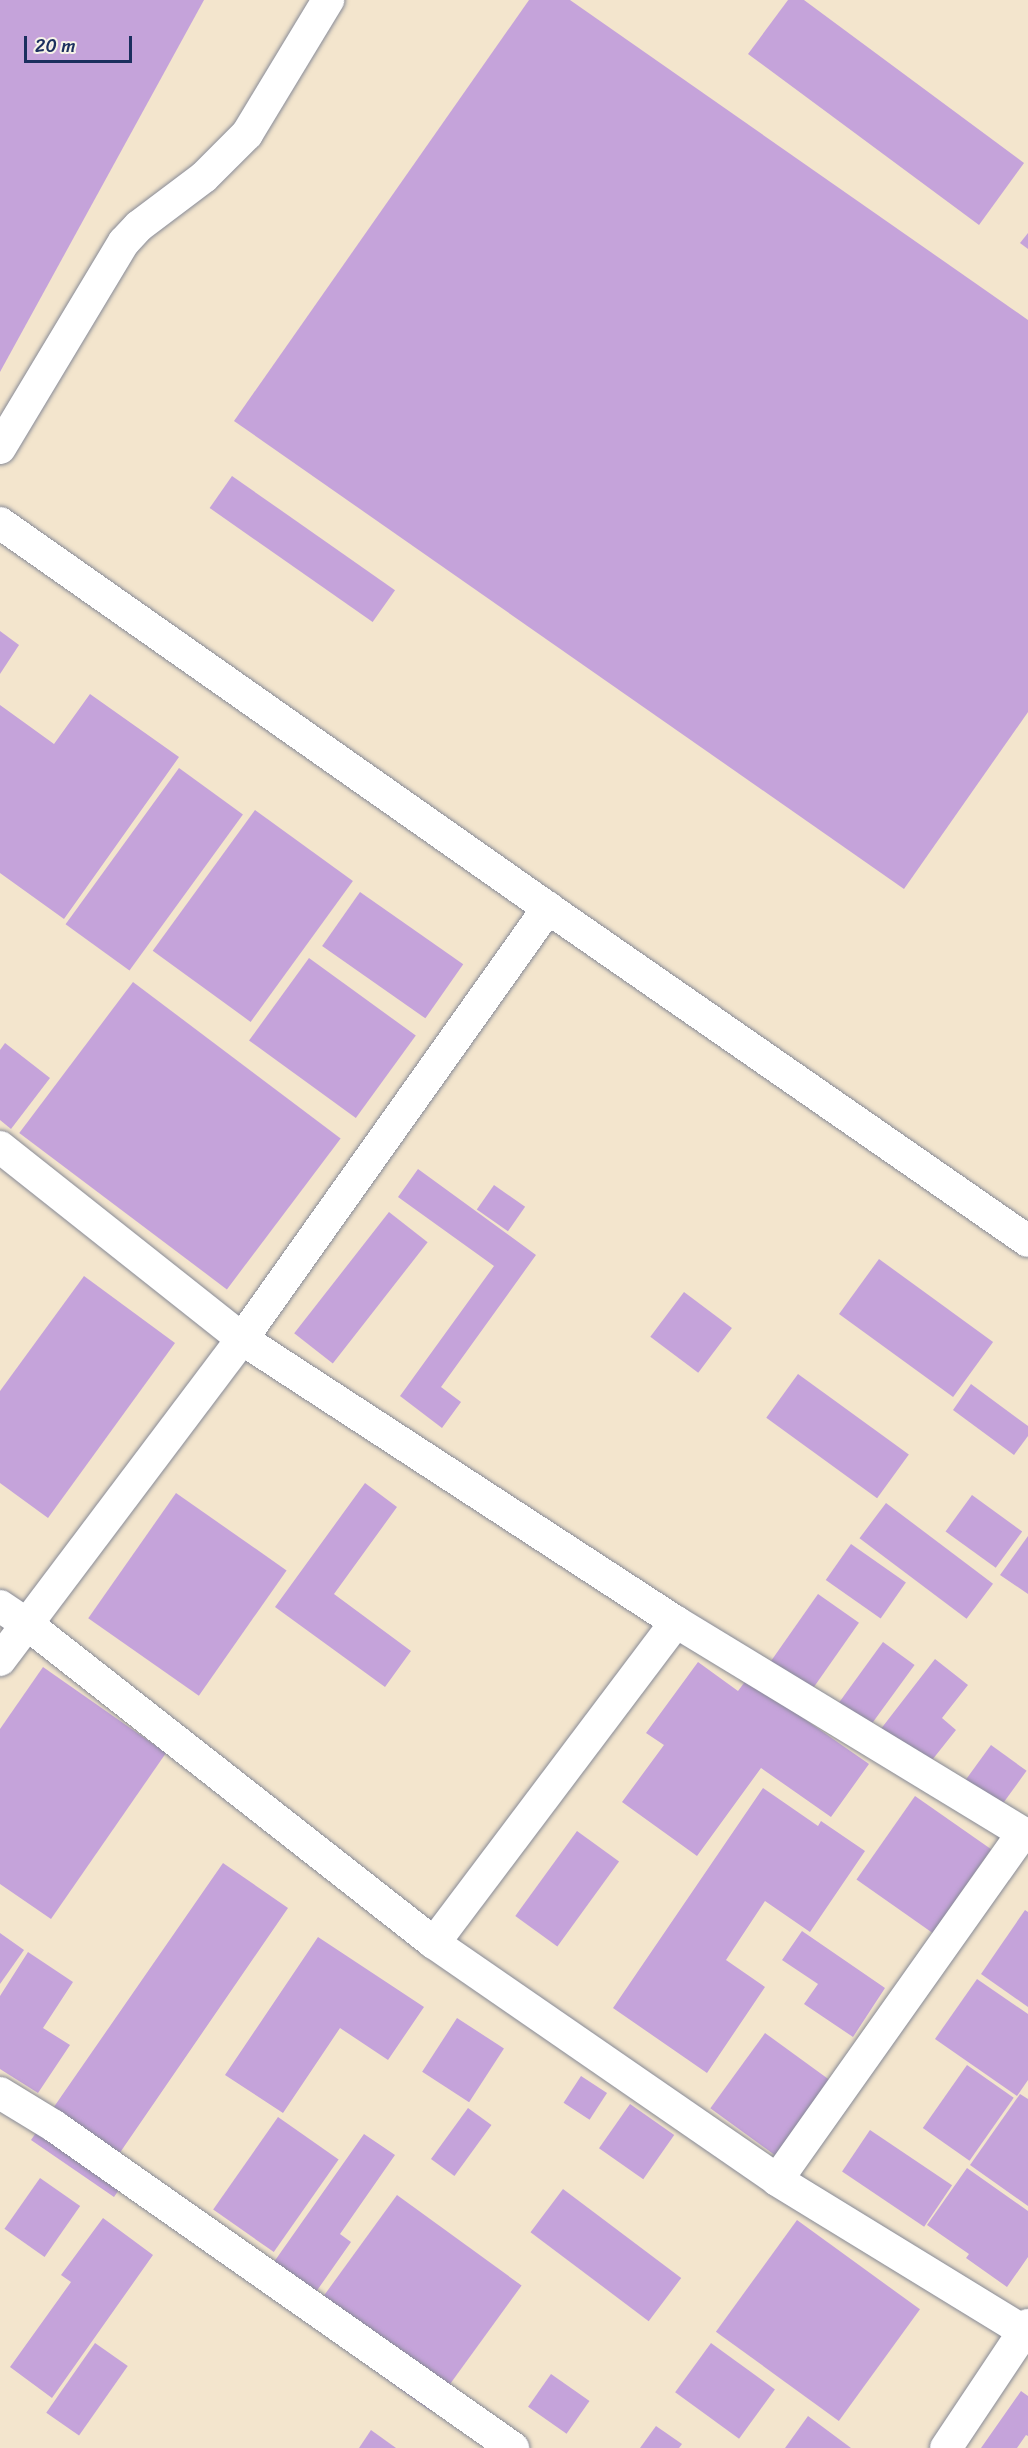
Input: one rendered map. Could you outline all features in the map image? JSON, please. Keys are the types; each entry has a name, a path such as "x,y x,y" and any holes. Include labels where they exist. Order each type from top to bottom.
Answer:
{"street":[{"path":"0,448 124,242 139,226 204,177 247,134 328,0"},
{"path":"0,523 548,908 1028,1241"},
{"path":"0,1660 242,1339 548,908"},
{"path":"0,1147 242,1339 676,1622 1025,1834 777,2180"},
{"path":"0,1606 27,1624 434,1943 777,2180 1027,2330 946,2448"},
{"path":"434,1943 676,1622"},
{"path":"0,2093 54,2126 513,2448"}],"building":[{"path":"0,0 204,0 0,372"},
{"path":"529,0 570,0 1028,320 1028,712 904,889 234,421"},
{"path":"788,0 804,0 1024,163 979,225 748,54"},
{"path":"1028,233 1028,249 1020,243"},
{"path":"232,476 395,590 373,622 210,508"},
{"path":"0,631 19,645 0,674"},
{"path":"90,694 179,757 64,919 0,873 0,705 54,744"},
{"path":"179,768 243,814 129,971 66,924"},
{"path":"255,810 353,881 251,1022 153,951"},
{"path":"360,892 463,964 425,1018 322,946"},
{"path":"309,958 416,1036 356,1118 249,1041"},
{"path":"133,982 341,1138 227,1289 19,1133"},
{"path":"5,1043 50,1078 11,1129 0,1120 0,1050"},
{"path":"418,1169 536,1255 441,1387 461,1402 442,1428 400,1396 494,1266 398,1197"},
{"path":"494,1185 525,1207 508,1231 477,1210"},
{"path":"389,1212 428,1242 333,1364 294,1333"},
{"path":"879,1259 993,1342 953,1397 839,1314"},
{"path":"84,1276 175,1343 48,1518 0,1483 0,1391"},
{"path":"684,1292 732,1328 698,1373 650,1337"},
{"path":"798,1374 909,1455 877,1498 766,1418"},
{"path":"971,1384 1028,1426 1028,1436 1014,1455 953,1410"},
{"path":"365,1483 397,1507 334,1594 411,1651 385,1687 275,1607"},
{"path":"176,1493 287,1570 199,1696 88,1618"},
{"path":"972,1495 1022,1531 996,1568 946,1531"},
{"path":"886,1503 993,1584 967,1619 860,1538"},
{"path":"1028,1536 1028,1594 1000,1575"},
{"path":"851,1544 906,1582 881,1618 826,1580"},
{"path":"818,1594 859,1623 804,1700 764,1672"},
{"path":"883,1642 915,1665 860,1739 829,1716"},
{"path":"935,1659 968,1685 942,1718 956,1730 917,1779 870,1743"},
{"path":"698,1662 738,1691 747,1679 869,1764 831,1817 761,1768 697,1856 622,1802 664,1745 646,1733"},
{"path":"43,1667 166,1753 51,1919 0,1884 0,1729"},
{"path":"991,1745 1027,1771 992,1819 956,1793"},
{"path":"763,1788 818,1826 821,1821 865,1851 810,1932 765,1901 726,1960 765,1987 707,2073 613,2008"},
{"path":"915,1796 991,1849 933,1933 856,1880"},
{"path":"577,1831 619,1862 557,1947 515,1916"},
{"path":"223,1863 288,1908 119,2154 136,2165 114,2197 31,2140"},
{"path":"1025,1910 1028,1912 1028,2007 981,1974"},
{"path":"802,1931 885,1988 853,2037 804,2004 818,1984 782,1960"},
{"path":"0,1933 24,1950 0,1984"},
{"path":"318,1937 424,2007 388,2060 340,2028 283,2113 225,2075"},
{"path":"28,1952 73,1982 43,2028 70,2045 38,2093 0,2069 0,1996"},
{"path":"977,1979 1028,2014 1028,2080 1017,2096 935,2039"},
{"path":"457,2018 504,2048 469,2102 422,2072"},
{"path":"765,2033 831,2081 777,2156 710,2108"},
{"path":"967,2065 1014,2098 970,2161 923,2128"},
{"path":"581,2076 607,2093 590,2120 564,2103"},
{"path":"1020,2094 1028,2099 1028,2206 970,2165"},
{"path":"630,2104 674,2135 643,2179 599,2148"},
{"path":"468,2108 491,2125 454,2176 431,2159"},
{"path":"278,2117 339,2159 274,2252 213,2210"},
{"path":"870,2130 952,2185 924,2227 842,2171"},
{"path":"364,2134 395,2155 340,2234 351,2242 311,2299 269,2269"},
{"path":"967,2168 1028,2211 1028,2257 1007,2287 966,2258 969,2254 927,2225"},
{"path":"40,2178 80,2206 45,2257 4,2229"},
{"path":"563,2189 681,2278 649,2321 531,2232"},
{"path":"397,2195 522,2286 430,2411 306,2320"},
{"path":"103,2218 153,2255 52,2398 10,2367 71,2282 61,2275"},
{"path":"797,2220 920,2309 839,2421 716,2332"},
{"path":"95,2343 128,2366 79,2436 46,2413"},
{"path":"711,2343 775,2389 739,2439 675,2392"},
{"path":"551,2374 590,2401 567,2434 528,2407"},
{"path":"1021,2391 1028,2396 1028,2436 1026,2435 1017,2448 981,2448"},
{"path":"808,2416 851,2448 785,2448"},
{"path":"656,2426 682,2444 679,2448 640,2448"},
{"path":"371,2430 396,2448 359,2448"}]}
